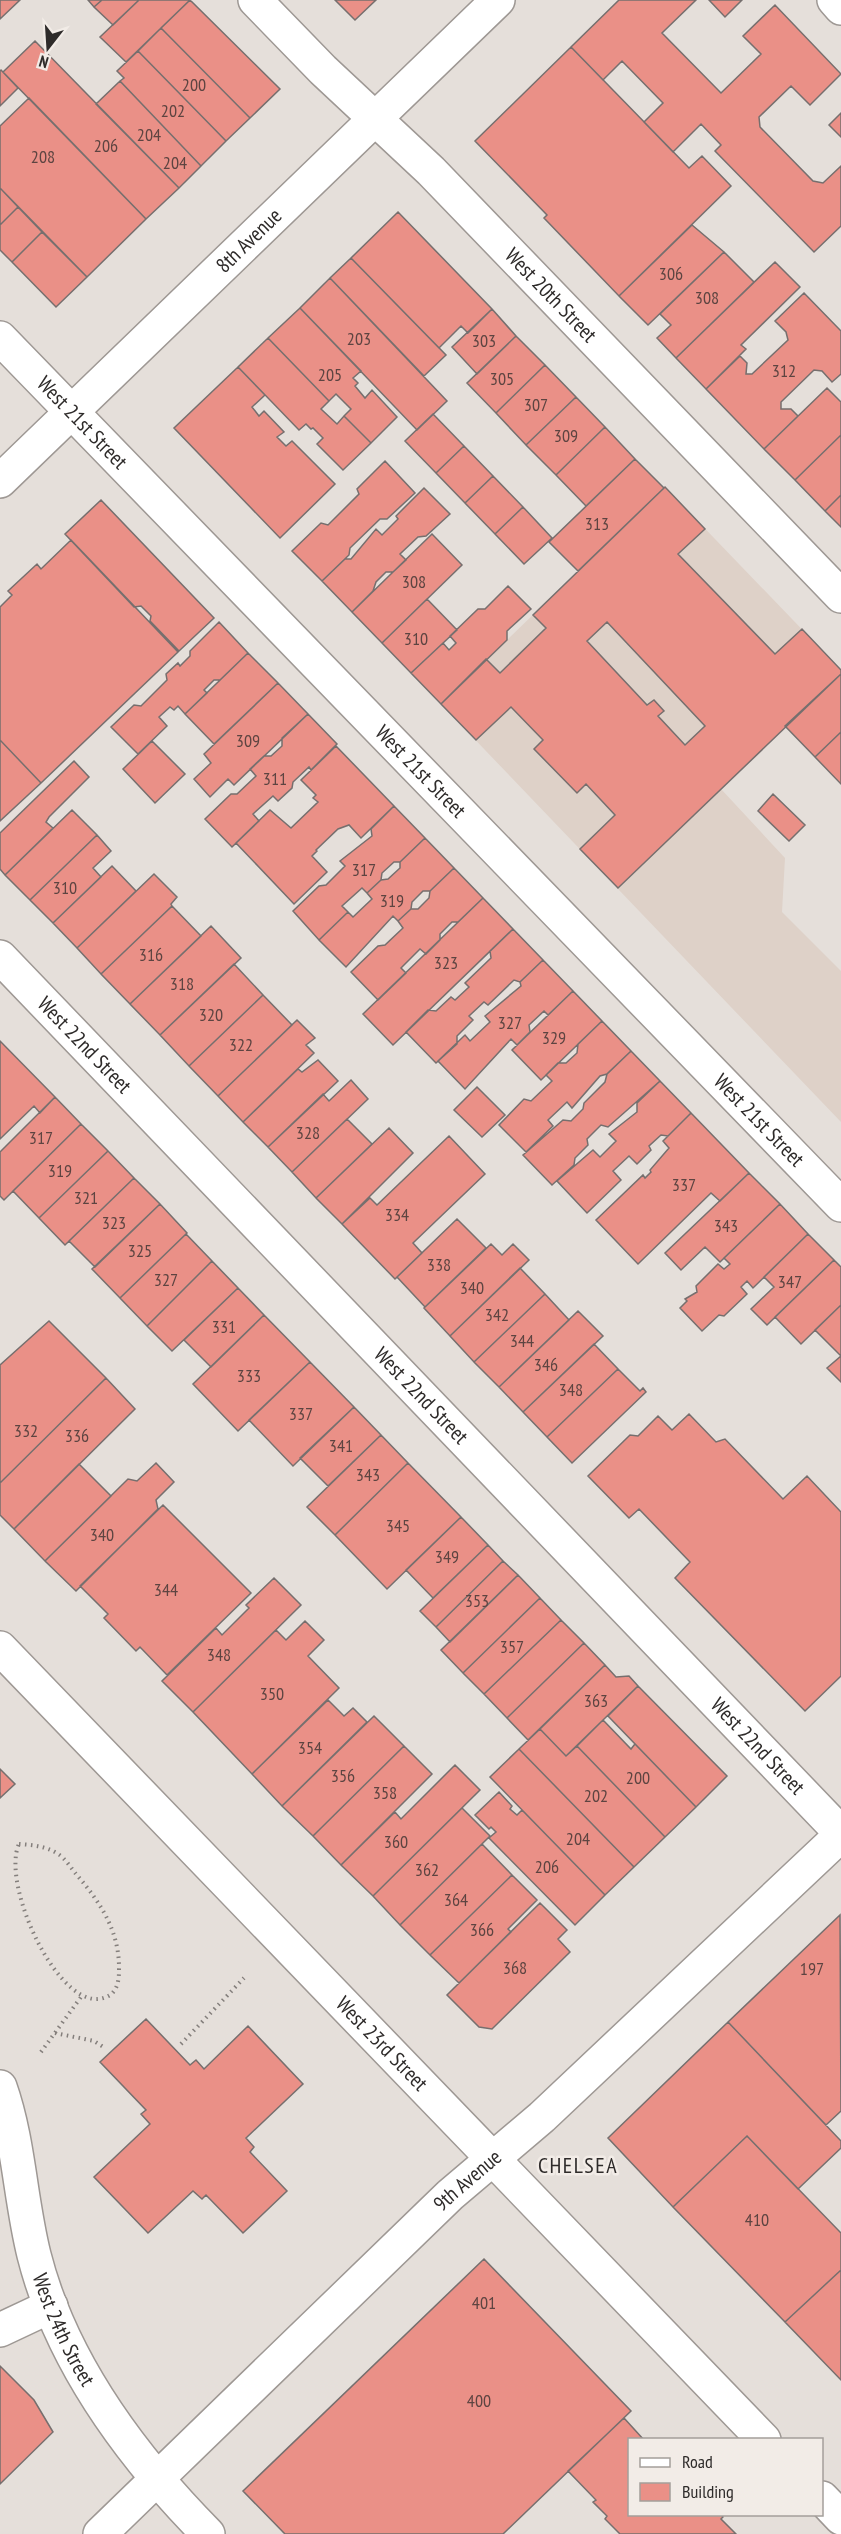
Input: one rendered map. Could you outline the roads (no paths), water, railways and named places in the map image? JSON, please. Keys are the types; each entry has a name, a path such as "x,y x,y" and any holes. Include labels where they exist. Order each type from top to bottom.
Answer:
{"street":[{"name":"West 20th Street","path":"255,0 323,70 431,171 841,596"},
{"name":"8th Avenue","path":"0,481 498,0"},
{"path":"834,0 841,8"},
{"name":"West 21st Street","path":"0,338 841,1205"},
{"name":"West 22nd Street","path":"0,957 841,1834"},
{"name":"West 23rd Street","path":"0,1648 763,2438"},
{"name":"9th Avenue","path":"100,2534 450,2195 542,2117 841,1834"},
{"name":"West 24th Street","path":"0,2086 15,2145 28,2230 51,2306 71,2351 114,2423 157,2477 208,2534"},
{"path":"0,2330 51,2306"},
{"path":"823,2499 841,2518"}],"district":[{"name":"CHELSEA","path":"578,2165"}]}
